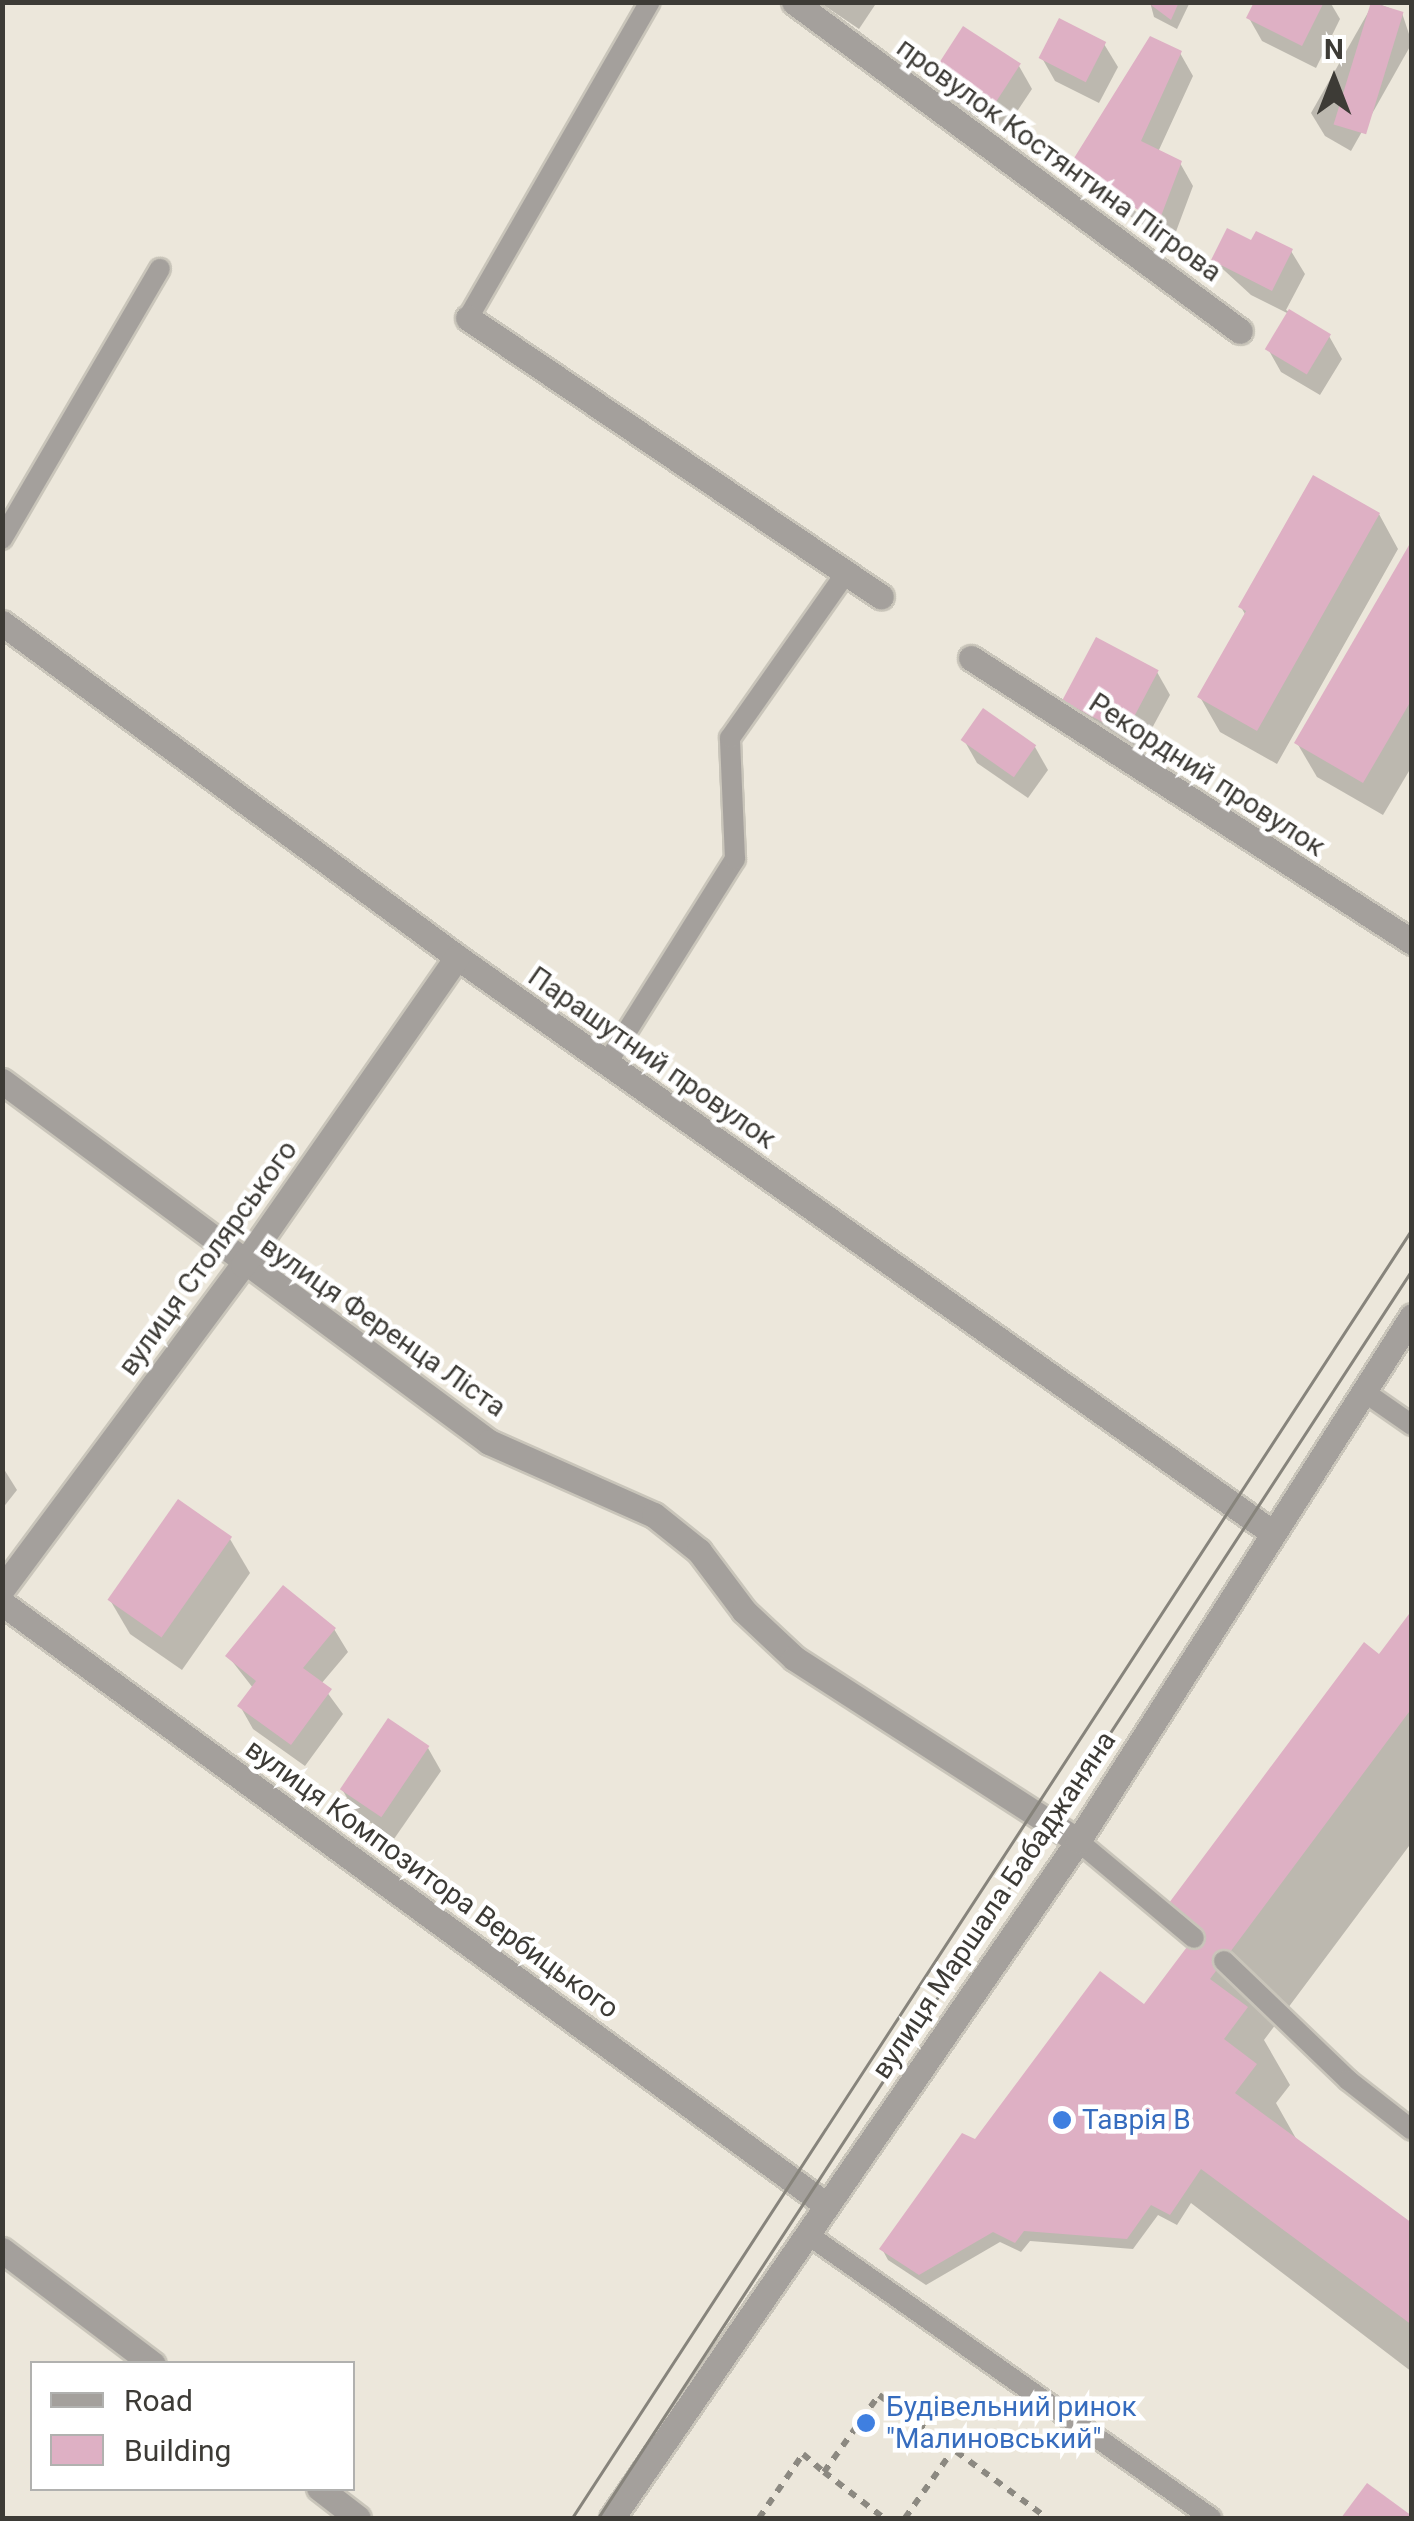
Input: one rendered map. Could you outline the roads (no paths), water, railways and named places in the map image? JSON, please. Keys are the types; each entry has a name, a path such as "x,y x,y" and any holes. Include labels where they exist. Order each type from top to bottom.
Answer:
{"street":[{"name":"провулок Костянтина Пігрова","path":"794,2 1240,330"},
{"path":"468,318 882,597"},
{"name":"Парашутний провулок","path":"2,623 606,1064 1273,1533"},
{"name":"Рекордний провулок","path":"970,658 1412,942"},
{"name":"вулиця Столярського","path":"2,1589 243,1265 457,957"},
{"name":"вулиця Ференца Ліста","path":"2,1081 243,1265 489,1442 654,1516 699,1551 744,1612 794,1658 1078,1841"},
{"name":"вулиця Маршала Бабаджаняна","path":"612,2518 1078,1841 1412,1316"},
{"name":"вулиця Композитора Вербицького","path":"2,1603 825,2204"},
{"path":"2,2250 149,2361"},
{"path":"323,2491 358,2518"}],"lane":[{"path":"468,318 650,2"},
{"path":"2,539 160,269"},
{"path":"606,1064 735,859 730,738 846,573"},
{"path":"1363,1391 1412,1425"},
{"path":"1078,1841 1194,1938"},
{"path":"1224,1961 1412,2130"},
{"path":"807,2234 1211,2518"}],"tram line":[{"path":"572,2518 1412,1229"},
{"path":"598,2518 1412,1270"}],"place":[{"name":"Таврія В","path":"1062,2120"},
{"name":"Будівельний ринок \"Малиновський\"","path":"866,2423"}]}
